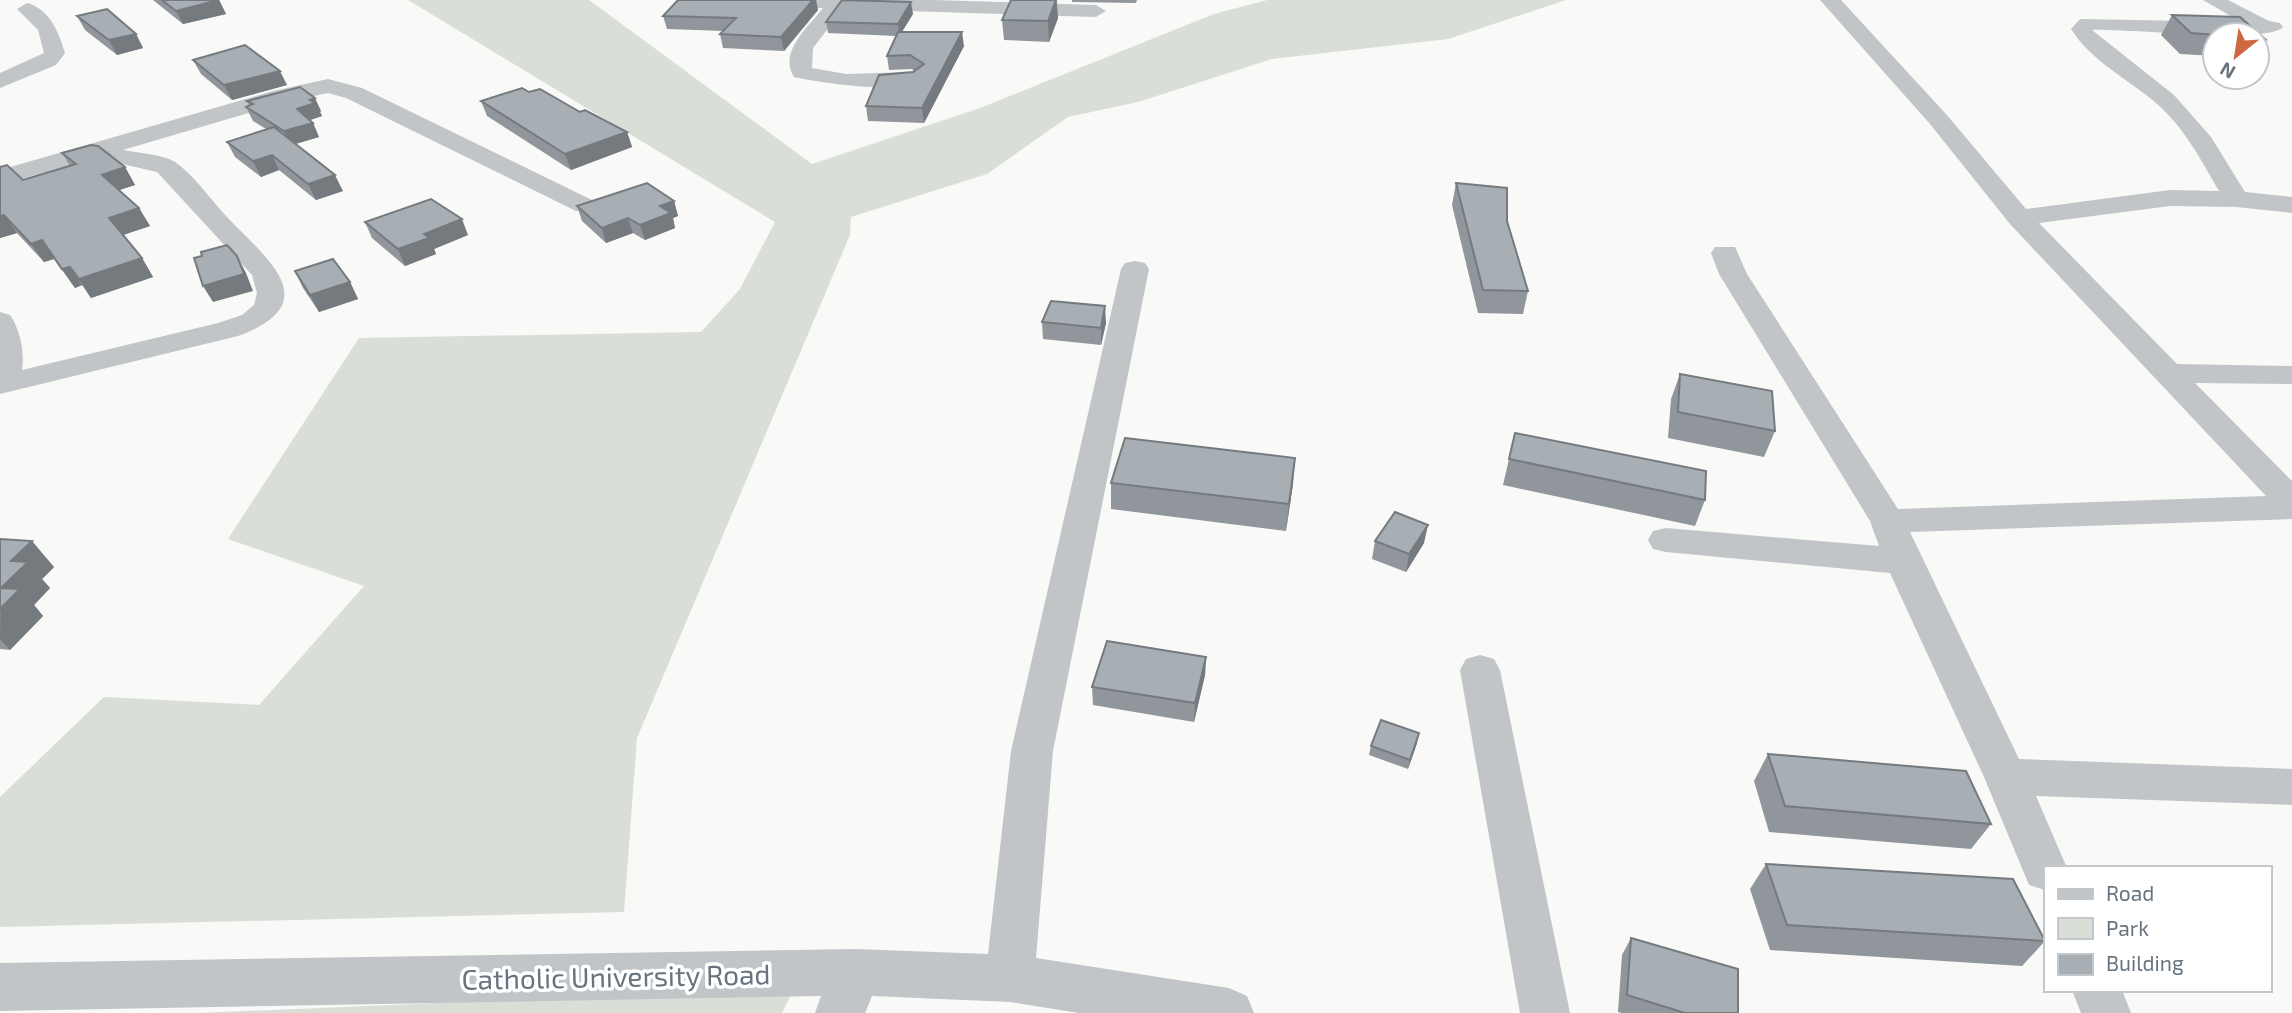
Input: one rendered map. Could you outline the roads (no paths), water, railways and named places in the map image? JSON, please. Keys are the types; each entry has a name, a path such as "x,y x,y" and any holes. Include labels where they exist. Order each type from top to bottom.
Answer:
{"street":[{"path":"0,81 49,61 55,53 47,28 20,9 51,0"},
{"path":"751,0 1096,12"},
{"path":"1830,0 1938,119 2019,218 2292,505"},
{"path":"2213,0 2254,22 2282,28"},
{"path":"839,2 803,47 800,55 802,72 846,81 912,78"},
{"path":"2236,199 2203,142 2166,100 2088,40 2081,29 2087,23 2109,22 2206,29 2282,28"},
{"path":"0,178 281,96 328,86 354,93 585,206"},
{"path":"0,321 9,358 2,384 228,330 252,321 268,309 271,293 265,273 166,167 95,151"},
{"path":"2019,218 2170,198 2236,199 2292,205"},
{"path":"1725,253 1733,274 1888,521 1903,561 2006,777 2044,868"},
{"path":"1010,978 1032,753 1063,600 1116,375 1135,269"},
{"path":"2166,373 2292,375"},
{"path":"1888,521 2292,505"},
{"path":"1666,540 1903,561"},
{"path":"1480,670 1545,1013"},
{"path":"2006,777 2292,787"},
{"name":"Catholic University Road","path":"0,987 848,992 1010,978 1229,1013"},
{"path":"2097,992 2106,1013"}]}
